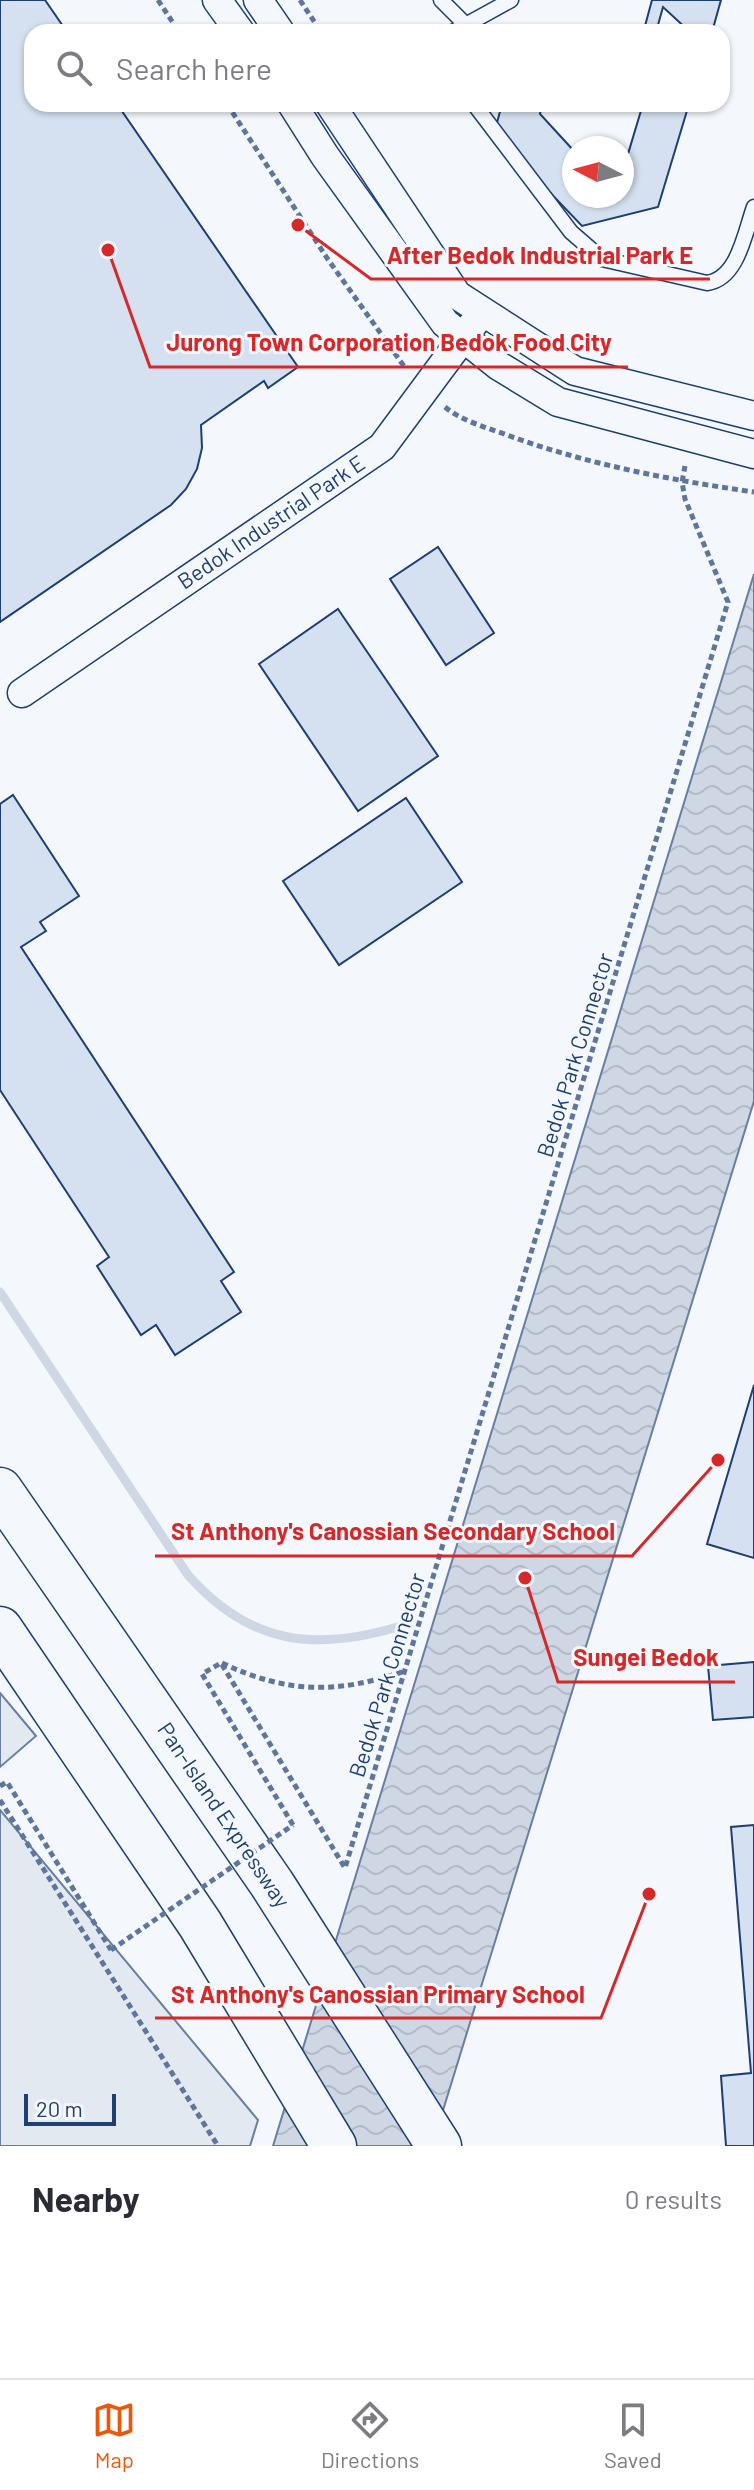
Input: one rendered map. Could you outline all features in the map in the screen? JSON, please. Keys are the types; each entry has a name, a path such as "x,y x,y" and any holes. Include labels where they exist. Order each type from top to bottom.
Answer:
{"highway":[{"name":"Pan-Island Expressway","path":"0,1490 272,1884 439,2146"},
{"path":"0,1629 200,1924 334,2146"}],"street":[{"path":"217,0 234,24"},
{"path":"258,0 274,24"},
{"path":"297,112 445,323 499,366 558,402 754,454"},
{"path":"335,112 457,295 575,371 754,416"},
{"name":"Bedok Industrial Park E","path":"22,693 382,447 482,312"}],"lane":[{"path":"441,0 456,24"},
{"path":"466,24 511,0"},
{"path":"480,112 571,232 602,259 707,283 718,282 732,267 754,207"}],"path":[{"path":"158,0 174,24"},
{"path":"300,0 316,24"},
{"path":"232,112 327,258 401,363 425,390 449,410 465,420 545,449 682,482 754,492"},
{"name":"Bedok Park Connector","path":"221,1663 345,1868 728,602 685,499 682,482"},
{"path":"0,1786 7,1782 111,1950 293,1825 202,1674 221,1663 264,1681 309,1689 359,1685 405,1671"},
{"path":"0,1800 218,2146"}],"shaded area":[{"path":"0,1693 36,1736 0,1767"},
{"path":"0,1810 258,2120 250,2146 0,2146"}],"water":[{"path":"754,574 754,1101 432,2146 273,2146"}],"building":[{"path":"0,0 45,0 62,24 24,24 24,112 123,112 298,367 268,388 264,381 201,425 202,448 197,469 186,489 171,505 0,622"},
{"path":"652,0 721,0 714,24 681,24 663,7 658,24 646,24"},
{"path":"500,112 540,112 562,138 562,205 494,134"},
{"path":"641,112 687,112 658,207 582,226 565,208 634,208 633,136"},
{"path":"438,547 494,633 446,665 390,579"},
{"path":"338,609 438,756 358,811 259,664"},
{"path":"13,795 79,896 40,922 46,931 21,947 234,1272 221,1281 241,1312 175,1355 156,1325 141,1335 97,1266 109,1257 0,1090 0,804"},
{"path":"406,798 462,882 339,965 283,881"},
{"path":"754,1385 754,1558 707,1544"},
{"path":"754,1662 754,1717 713,1720 708,1666"},
{"path":"754,1825 754,2146 726,2146 721,2076 751,2073 731,1827"}],"waterway":[{"path":"0,1292 188,1575 211,1598 260,1629 312,1640 340,1639 401,1626"}],"place":[{"name":"After Bedok Industrial Park E","path":"298,225"},
{"name":"Jurong Town Corporation Bedok Food City","path":"108,250"},
{"name":"St Anthony's Canossian Secondary School","path":"718,1460"},
{"name":"Sungei Bedok","path":"525,1578"},
{"name":"St Anthony's Canossian Primary School","path":"649,1894"}]}
